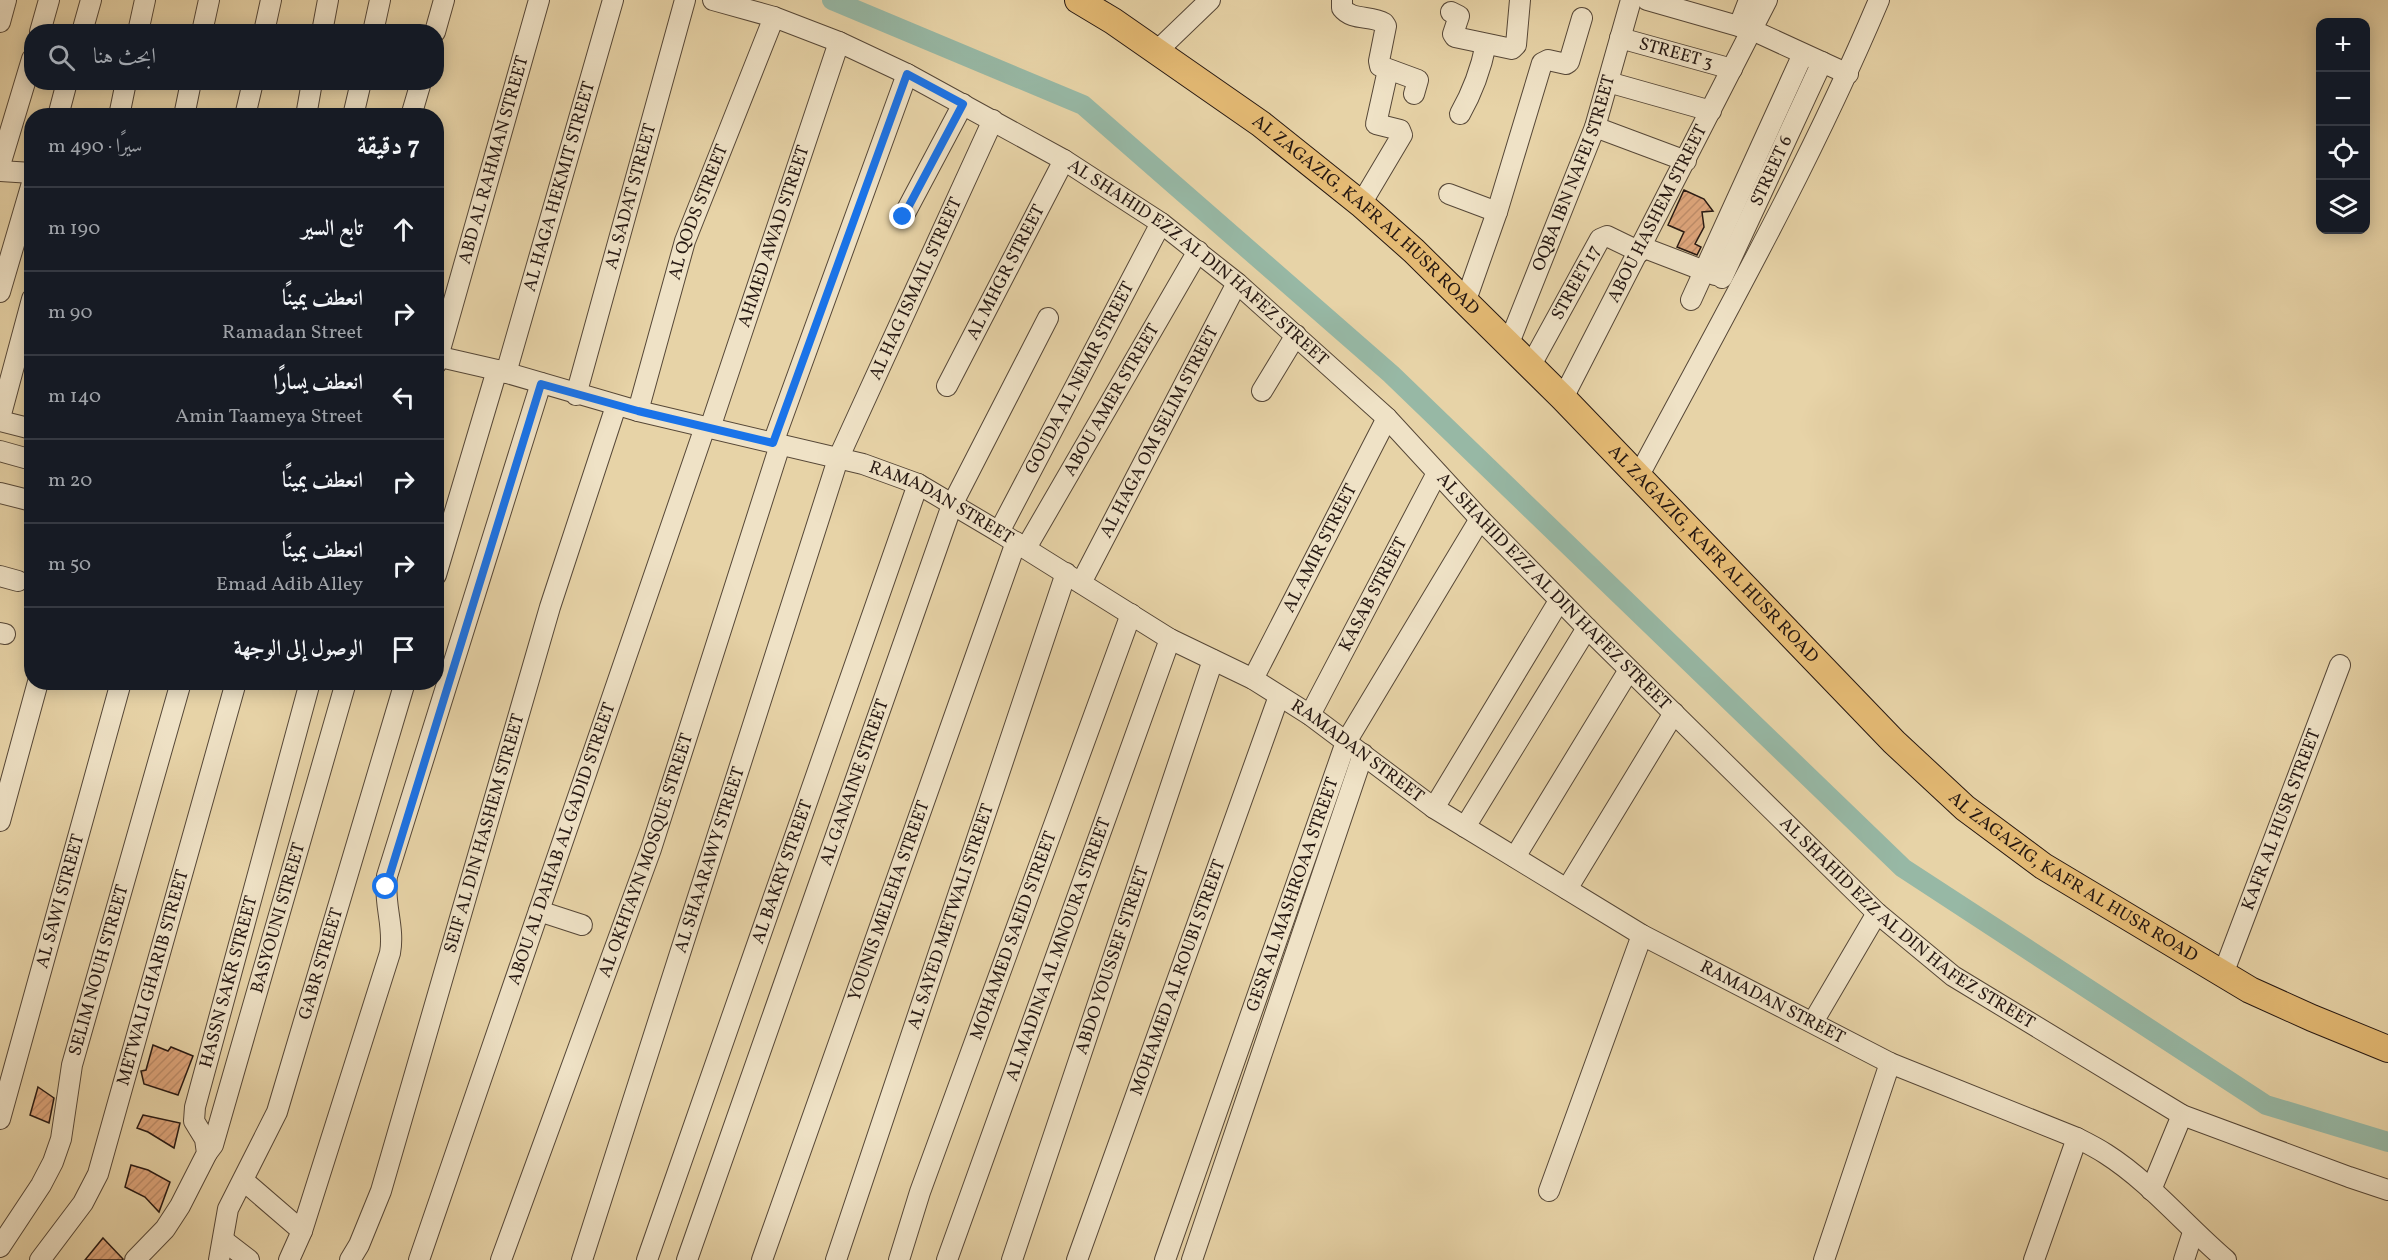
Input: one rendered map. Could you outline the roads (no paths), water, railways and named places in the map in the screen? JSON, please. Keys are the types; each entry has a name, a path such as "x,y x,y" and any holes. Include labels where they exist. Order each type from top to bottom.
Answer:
{"main road":[{"name":"AL ZAGAZIG, KAFR AL HUSR ROAD","path":"1078,0 1157,51 1262,124 1361,204 1466,300 1894,742 1965,808 2043,866 2250,990 2388,1049"}],"street":[{"path":"0,22 6,0"},
{"path":"42,24 49,0"},
{"path":"84,24 91,0"},
{"path":"140,24 145,0"},
{"path":"204,24 209,0"},
{"path":"266,24 271,0"},
{"path":"324,24 328,0"},
{"path":"375,24 380,0"},
{"path":"437,24 444,0"},
{"name":"ABD AL RAHMAN STREET","path":"444,334 539,0"},
{"name":"AL HAGA HEKMIT STREET","path":"501,372 613,0"},
{"name":"AL SADAT STREET","path":"576,395 685,0"},
{"name":"AL SHAHID EZZ AL DIN HAFEZ STREET","path":"713,0 774,17 839,42 907,74 1064,160 1161,223 1237,283 1387,418 1559,601 1877,913 1953,976 2182,1115 2388,1190"},
{"path":"1157,51 1210,0"},
{"path":"1451,12 1459,16 1454,36 1510,49 1515,47 1520,0"},
{"name":"OQBA IBN NAFEI STREET","path":"1509,343 1595,127 1630,0"},
{"path":"1647,0 1746,28 1848,74"},
{"path":"1746,28 1749,0"},
{"path":"1746,28 1767,0"},
{"path":"1638,477 1740,286 1848,74 1879,0"},
{"path":"1341,2 1342,8 1348,14 1384,23 1386,26 1379,63 1382,68 1418,80 1414,94"},
{"name":"AL QODS STREET","path":"638,411 686,241 774,17"},
{"path":"1466,300 1497,212 1542,63 1548,60 1566,64 1569,62 1582,18"},
{"name":"ABOU HASHEM STREET","path":"1563,398 1732,69 1746,28"},
{"name":"STREET 3","path":"1620,38 1732,69"},
{"name":"AHMED AWAD STREET","path":"708,428 839,42"},
{"path":"1460,114 1481,68 1486,44"},
{"path":"1691,300 1713,275 1803,54"},
{"name":"STREET 6","path":"1713,275 1822,62"},
{"path":"1361,204 1402,135 1400,130 1376,124 1388,70"},
{"name":"AL OKHTAYN MOSQUE STREET","path":"501,1260 651,849 776,444 907,74"},
{"path":"1608,82 1711,111"},
{"path":"0,165 24,86"},
{"path":"59,108 65,90"},
{"path":"121,108 124,90"},
{"path":"186,108 189,90"},
{"path":"247,108 250,90"},
{"path":"307,108 311,90"},
{"path":"355,108 359,90"},
{"path":"413,108 419,90"},
{"path":"903,217 963,104"},
{"name":"AL HAG ISMAIL STREET","path":"838,459 993,120"},
{"path":"1595,127 1686,161"},
{"name":"AL MHGR STREET","path":"947,386 1064,160"},
{"path":"0,171 24,172"},
{"path":"1449,194 1497,212"},
{"path":"0,292 6,245 24,202"},
{"name":"GOUDA AL NEMR STREET","path":"1014,541 1161,223"},
{"name":"STREET 17","path":"1531,366 1600,239 1607,236 1740,286"},
{"name":"ABOU AMER STREET","path":"1014,541 1198,251"},
{"name":"AL HAGA OM SELIM STREET","path":"1074,578 1237,283"},
{"name":"AL GANAINE STREET","path":"687,1260 952,505 1048,318"},
{"path":"1262,391 1296,335"},
{"path":"24,357 0,419 24,426"},
{"name":"RAMADAN STREET","path":"444,360 501,372 616,406 863,464 918,484 1170,639 1253,679 1310,715 1434,808 1642,935 1890,1064 2077,1138 2107,1154 2151,1190 2193,1232 2226,1260"},
{"path":"444,550 501,372"},
{"path":"289,1260 302,1232 390,953 392,940 386,896 387,876 541,384"},
{"name":"SEIF AL DIN HASHEM STREET","path":"350,1260 359,1245 381,1191 549,607 616,406"},
{"name":"AL AMIR STREET","path":"1253,679 1387,418"},
{"name":"ABOU AL DAHAB AL GADID STREET","path":"419,1260 708,428"},
{"path":"0,451 24,457"},
{"name":"AL SHAARAWY STREET","path":"582,1260 838,459"},
{"name":"KASAB STREET","path":"1310,715 1437,473"},
{"name":"AL BAKRY STREET","path":"647,1260 918,484"},
{"path":"0,493 24,499"},
{"name":"GESR AL MASHROAA STREET","path":"1165,1260 1346,742 1480,519"},
{"name":"YOUNIS MELEHA STREET","path":"762,1260 1014,541"},
{"name":"AL SAYED METWALI STREET","path":"836,1260 1074,578"},
{"path":"1434,808 1559,601"},
{"name":"MOHAMED SAEID STREET","path":"900,1260 920,1192 1131,614"},
{"path":"1465,827 1587,628"},
{"name":"AL MADINA AL MNOURA STREET","path":"947,1260 1170,639"},
{"name":"ABDO YOUSSEF STREET","path":"1012,1260 1213,660"},
{"name":"KAFR AL HUSR STREET","path":"2223,974 2340,665"},
{"path":"1515,857 1629,670"},
{"path":"0,821 36,690"},
{"name":"AL SAWI STREET","path":"0,1119 119,690"},
{"name":"SELIM NOUH STREET","path":"0,1247 41,1185 53,1162 61,1139 72,1065 179,690"},
{"name":"METWALI GHARIB STREET","path":"40,1260 83,1203 98,1174 234,690"},
{"name":"HASSN SAKR STREET","path":"207,1153 205,1139 197,1127 194,1114 308,690"},
{"name":"BASYOUNI STREET","path":"207,1153 213,1145 344,690"},
{"name":"GABR STREET","path":"219,1260 228,1209 277,1112 403,690"},
{"name":"MOHAMED AL ROUBI STREET","path":"1077,1260 1279,696"},
{"path":"1567,889 1674,713"},
{"name":"GESR AL MASHROAA STREET","path":"1192,1260 1363,754"},
{"path":"539,911 582,925"},
{"path":"1813,1022 1877,913"},
{"path":"1549,1191 1642,935"},
{"path":"1824,1260 1890,1064"},
{"path":"2151,1190 2182,1115"},
{"path":"2034,1260 2077,1138"},
{"path":"135,1260 165,1229 180,1206 207,1153"},
{"path":"244,1181 302,1232"},
{"path":"2184,1260 2193,1232"},
{"path":"224,1240 249,1260"}],"waterway":[{"path":"832,0 1083,105 1391,374 1903,868 2266,1105 2388,1142"}]}
